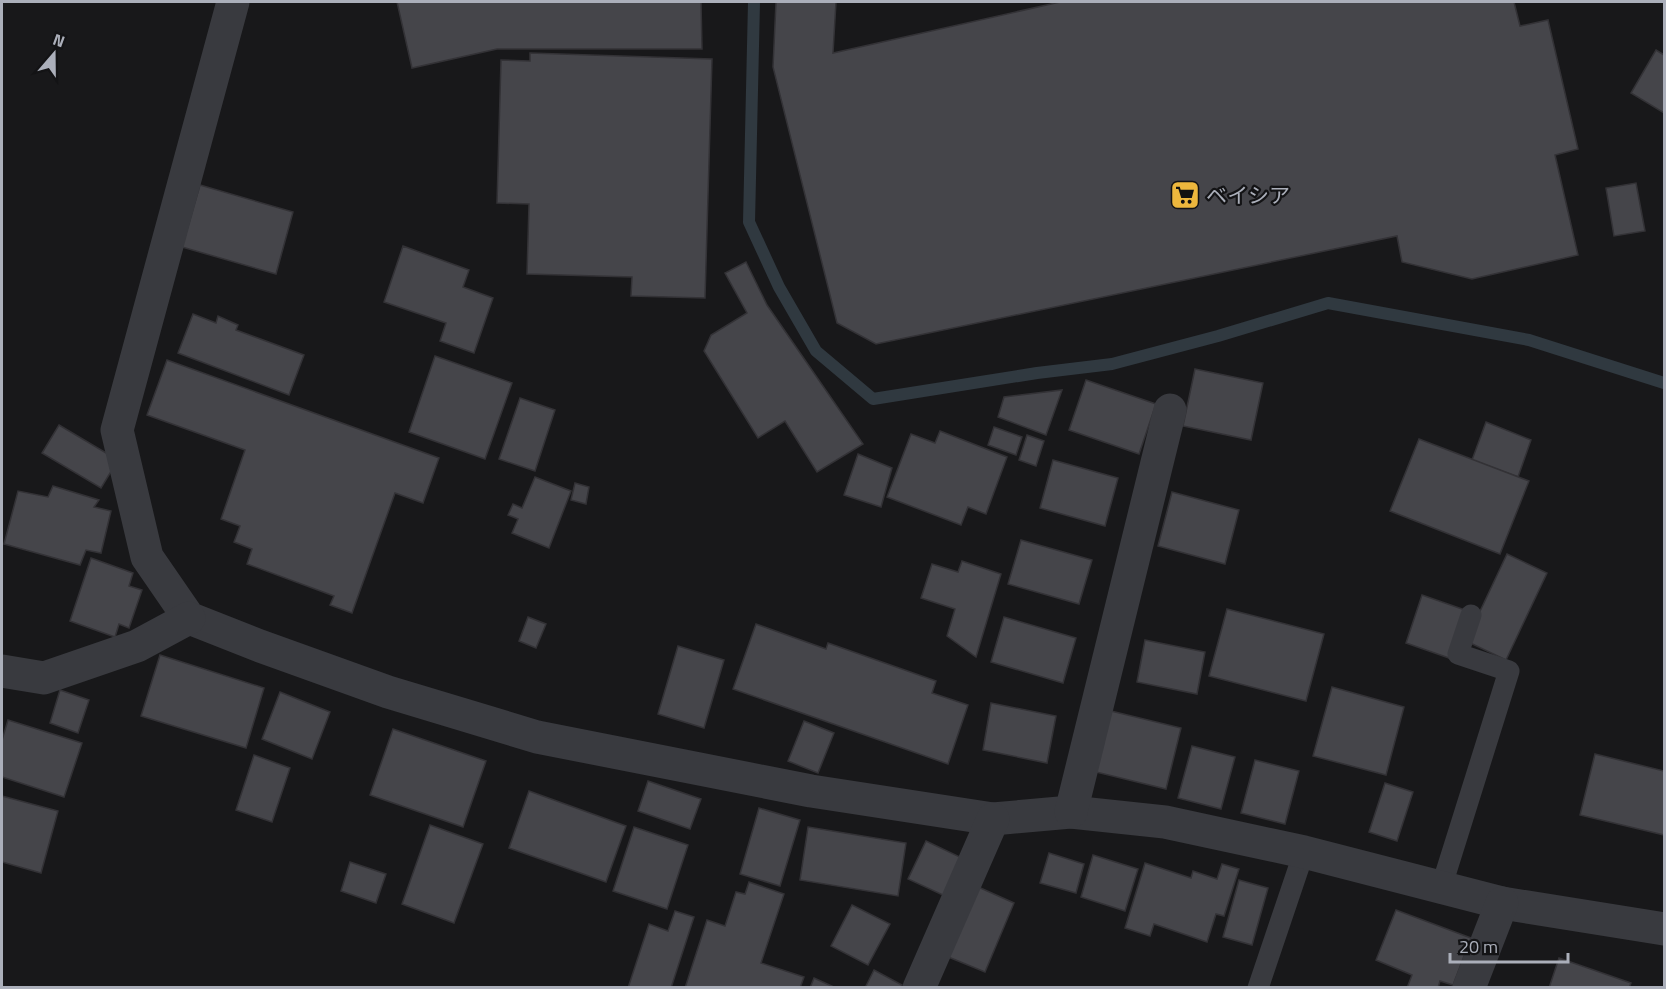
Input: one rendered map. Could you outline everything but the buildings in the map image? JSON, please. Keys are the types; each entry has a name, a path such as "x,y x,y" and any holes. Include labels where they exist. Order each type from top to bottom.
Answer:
{"street":[{"path":"233,2 117,430 147,557 189,618 388,693 537,738 811,791 993,819 1071,812 1165,822 1304,852 1502,903 1665,929"},
{"path":"1071,812 1170,410"},
{"path":"2,671 44,678 137,646 189,618"},
{"path":"920,987 993,819"},
{"path":"1470,987 1502,903"}],"lane":[{"path":"1441,888 1509,671 1458,654 1471,615"},
{"path":"1258,987 1304,852"}],"waterway":[{"path":"754,2 749,222 779,287 816,351 873,399 1037,373 1112,364 1218,336 1328,303 1529,340 1664,383"}],"place":[{"name":"ベイシア","path":"1185,195"}]}
